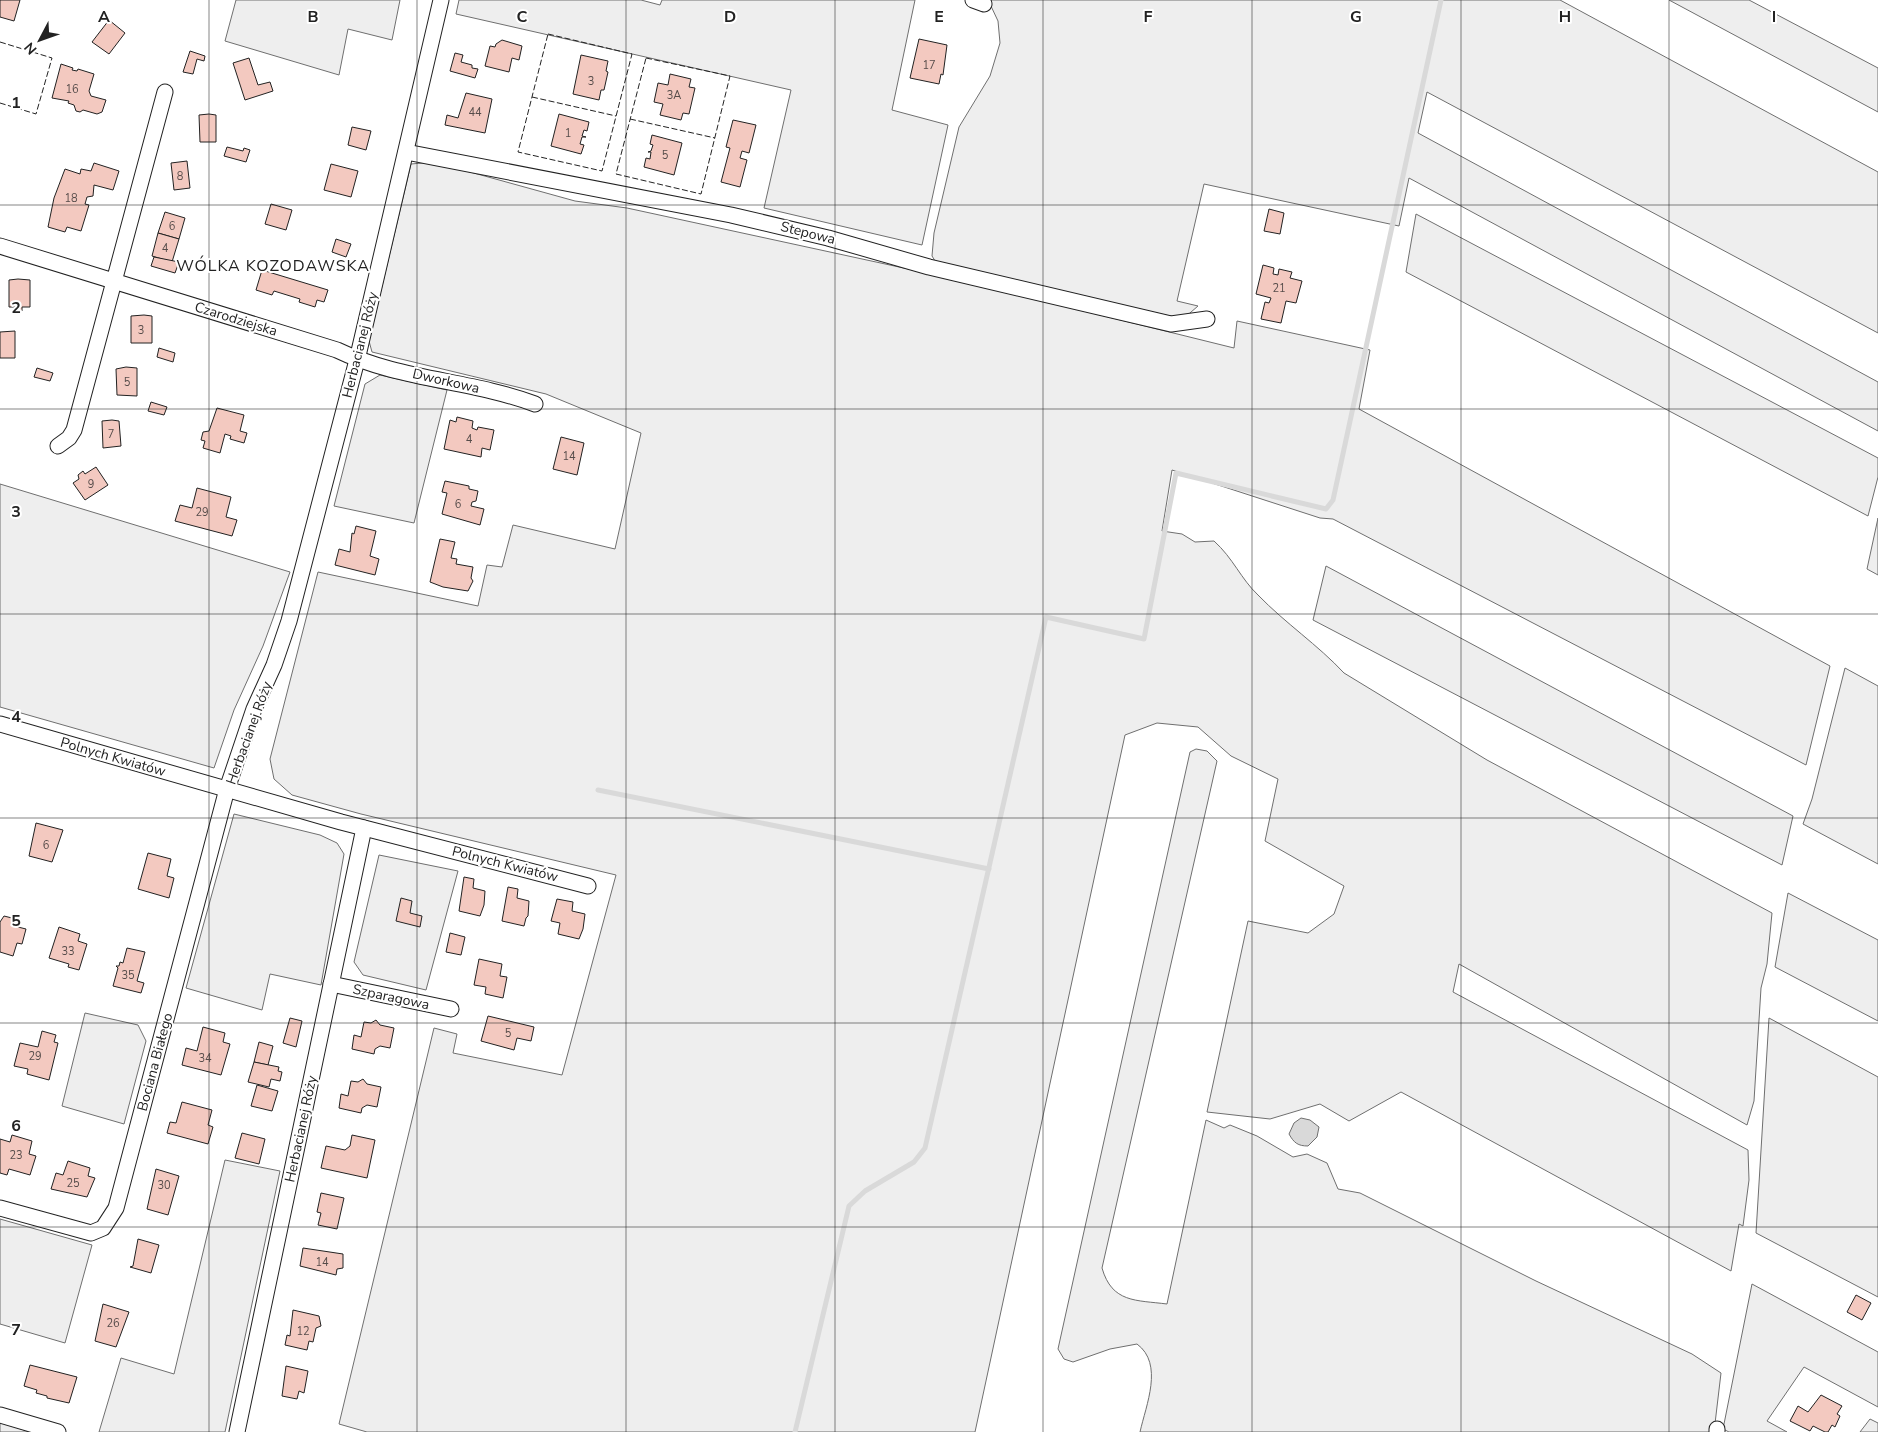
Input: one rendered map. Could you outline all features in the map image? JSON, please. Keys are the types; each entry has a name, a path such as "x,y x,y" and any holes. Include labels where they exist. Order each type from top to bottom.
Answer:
{"street":[{"name":"Herbacianej Róży","path":"237,1432 364,828 227,789 251,719 290,622 357,360 441,0"},
{"path":"58,446 70,438 74,430 165,92"},
{"name":"Stepowa","path":"406,152 731,215 828,238 930,267 1164,323 1184,324 1207,319"},
{"name":"Czarodziejska","path":"0,246 337,350 357,360"},
{"name":"Dworkowa","path":"357,360 513,396 535,404"},
{"name":"Polnych Kwiatów","path":"0,724 227,789"},
{"name":"Bociana Białego","path":"0,1208 91,1233 96,1232 108,1222 116,1208 227,789"},
{"name":"Polnych Kwiatów","path":"364,828 588,886"},
{"name":"Szparagowa","path":"332,984 451,1009"},
{"path":"0,1414 58,1432"}],"shaded area":[{"path":"236,0 400,0 392,40 348,29 339,75 225,41"},
{"path":"459,0 641,0 660,5 662,0 915,0 892,110 948,125 922,245 764,208 791,90 456,14"},
{"path":"991,0 1560,0 1878,172 1878,333 1427,92 1418,133 1878,382 1878,431 1409,178 1399,226 1204,184 1177,301 1198,306 1183,319 937,264 932,256 934,233 959,127 990,76 1000,43 998,21 990,4"},
{"path":"1669,0 1749,0 1878,68 1878,112"},
{"path":"434,162 575,201 627,208 959,280 1234,348 1237,321 1370,350 1359,409 1830,666 1806,765 1333,519 1320,518 1172,470 1162,531 1182,534 1195,542 1214,541 1258,595 1344,673 1487,760 1772,913 1767,964 1761,988 1754,1101 1747,1125 1459,964 1453,992 1748,1150 1749,1180 1743,1226 1739,1224 1731,1271 1401,1092 1349,1121 1320,1104 1270,1119 1207,1112 1248,921 1308,933 1334,914 1344,886 1265,841 1278,779 1231,756 1198,727 1157,723 1125,735 975,1432 367,1432 339,1424 434,1028 457,1034 453,1053 562,1075 616,875 361,814 292,795 274,779 270,759 318,572 478,606 487,565 502,567 513,525 615,549 641,433 546,394 372,352 369,341 411,164"},
{"path":"1416,214 1878,458 1878,477 1868,516 1406,272"},
{"path":"380,375 447,390 414,523 334,506 365,384"},
{"path":"0,484 290,572 263,646 234,710 214,768 0,707"},
{"path":"1878,518 1878,575 1867,569"},
{"path":"1326,566 1793,816 1782,865 1313,620"},
{"path":"1845,668 1878,686 1878,864 1803,824 1812,799"},
{"path":"1196,749 1207,751 1217,761 1102,1268 1112,1288 1127,1298 1167,1304 1206,1120 1224,1128 1230,1125 1257,1136 1293,1157 1307,1154 1327,1163 1338,1189 1360,1193 1536,1281 1692,1354 1721,1373 1714,1432 1140,1432 1149,1398 1151,1374 1150,1362 1145,1352 1137,1344 1110,1349 1073,1362 1064,1359 1058,1349 1190,752"},
{"path":"234,814 320,835 337,843 344,854 321,985 270,974 262,1010 186,988"},
{"path":"379,855 458,871 426,990 363,975 354,962"},
{"path":"1788,893 1878,940 1878,1021 1775,967"},
{"path":"85,1013 138,1025 146,1041 124,1124 62,1106"},
{"path":"1769,1018 1878,1077 1878,1297 1756,1233"},
{"path":"1301,1118 1310,1120 1319,1127 1317,1137 1308,1146 1297,1143 1289,1134 1294,1123"},
{"path":"225,1160 280,1171 225,1432 99,1432 121,1358 174,1374"},
{"path":"0,1219 92,1245 65,1343 0,1324"},
{"path":"1752,1284 1878,1352 1878,1407 1804,1367 1767,1421 1787,1432 1729,1432 1723,1429"},
{"path":"1870,1419 1878,1423 1878,1432 1860,1432"},
{"path":"0,1422 30,1432 0,1432"}],"building":[{"path":"0,0 20,0 14,21 0,17"},
{"path":"109,20 125,33 109,54 92,42"},
{"path":"919,39 947,45 943,75 941,74 939,84 910,78"},
{"path":"502,40 522,46 519,60 512,58 509,72 485,66 490,46 495,47"},
{"path":"190,51 205,56 204,61 197,59 193,74 183,72"},
{"path":"455,53 463,55 461,62 478,69 475,78 450,71"},
{"path":"581,55 608,61 606,71 608,72 604,90 601,90 599,100 573,94"},
{"path":"249,58 258,85 270,82 273,91 245,100 233,63"},
{"path":"61,64 73,68 72,70 77,71 78,69 94,74 89,91 91,96 106,100 102,112 97,114 83,110 80,112 76,111 74,105 68,103 69,101 52,98"},
{"path":"670,74 691,79 689,87 695,88 689,114 683,113 681,120 660,115 663,104 654,102 658,83 668,85"},
{"path":"466,93 492,99 485,133 445,125 447,115 458,118"},
{"path":"559,114 589,122 587,131 584,130 582,136 586,137 582,137 580,144 584,145 581,154 551,146"},
{"path":"199,115 216,115 216,142 200,142"},
{"path":"733,120 756,125 749,153 742,151 740,158 747,160 740,187 721,182 730,148 726,147"},
{"path":"352,127 371,131 366,150 348,145"},
{"path":"652,135 682,143 674,175 644,167 646,158 650,159 651,152 648,152 651,151 653,145 650,144"},
{"path":"227,147 243,151 244,148 250,150 246,162 224,156"},
{"path":"187,161 190,188 174,190 171,163"},
{"path":"94,163 119,171 113,190 94,185 93,196 87,197 85,204 89,205 81,231 67,227 65,232 48,227 54,198 65,169 80,174 81,169 91,171"},
{"path":"331,164 358,171 351,197 324,190"},
{"path":"271,204 292,210 286,230 265,224"},
{"path":"1269,209 1284,213 1280,234 1264,231"},
{"path":"165,212 185,218 179,239 158,233"},
{"path":"158,233 179,239 172,262 152,256"},
{"path":"336,239 351,244 346,257 332,252"},
{"path":"154,257 179,262 175,273 151,266"},
{"path":"1263,265 1274,268 1273,274 1278,275 1279,269 1292,272 1290,278 1302,281 1296,303 1286,301 1281,323 1261,319 1265,302 1269,303 1271,298 1256,294"},
{"path":"262,270 328,290 324,302 317,300 315,307 299,302 300,299 274,291 272,295 256,290"},
{"path":"9,280 30,280 30,307 22,307 22,311 16,311 16,307 9,307"},
{"path":"131,316 152,316 152,343 131,343"},
{"path":"15,331 15,358 0,358 0,332"},
{"path":"159,348 175,353 173,362 157,357"},
{"path":"126,367 137,368 137,396 117,395 116,369"},
{"path":"37,368 53,373 50,381 34,377"},
{"path":"151,402 167,407 164,415 148,411"},
{"path":"217,408 244,415 240,431 247,433 244,443 230,439 231,436 225,434 220,453 203,448 205,441 201,440 203,432 209,431"},
{"path":"457,417 473,421 472,428 477,430 478,427 494,430 490,450 482,448 481,457 444,449 450,420 456,422"},
{"path":"102,421 119,421 121,446 103,448"},
{"path":"561,437 584,443 577,475 553,469"},
{"path":"96,467 108,485 85,500 73,483 79,479 78,475 83,471 85,474"},
{"path":"445,481 469,486 469,489 478,491 476,501 472,502 471,506 484,509 480,525 442,514 447,493 442,492"},
{"path":"197,488 231,497 226,517 237,520 232,536 175,521 180,505 192,508"},
{"path":"356,526 376,531 370,556 379,559 375,575 335,565 339,549 350,552 352,533 354,534"},
{"path":"440,539 455,542 451,558 457,559 456,564 473,567 471,578 473,581 468,591 443,587 430,582"},
{"path":"36,823 63,830 52,862 29,856"},
{"path":"148,853 171,859 167,876 174,878 169,898 138,889"},
{"path":"464,877 474,879 473,888 485,891 484,905 480,916 459,911"},
{"path":"508,887 518,889 517,898 529,901 528,916 524,926 502,921"},
{"path":"401,898 412,901 410,913 422,916 420,927 396,921"},
{"path":"557,899 573,902 572,911 585,914 583,929 579,939 558,934 560,923 551,921"},
{"path":"4,916 20,920 18,927 26,929 22,944 17,943 13,956 0,952 0,922"},
{"path":"59,927 80,934 78,941 87,944 79,970 68,967 69,964 49,958"},
{"path":"450,933 465,937 461,955 446,952"},
{"path":"127,948 145,952 137,981 144,983 141,993 113,986 118,968 116,966 119,966 120,962 123,963"},
{"path":"479,959 502,964 500,976 507,977 503,998 485,994 486,987 474,985"},
{"path":"488,1016 534,1027 531,1041 517,1038 514,1050 481,1041"},
{"path":"290,1018 302,1021 296,1047 283,1043"},
{"path":"376,1020 380,1025 394,1028 390,1048 380,1046 375,1049 374,1054 352,1049 354,1035 361,1037 364,1022 371,1023"},
{"path":"203,1027 225,1033 223,1042 230,1044 221,1075 182,1065 186,1048 197,1051"},
{"path":"42,1031 56,1035 54,1042 58,1043 49,1080 27,1074 28,1069 14,1066 20,1043 38,1047"},
{"path":"259,1042 273,1046 268,1065 254,1062"},
{"path":"254,1062 279,1067 278,1071 282,1072 280,1081 271,1079 269,1087 248,1082"},
{"path":"363,1079 367,1084 381,1087 377,1107 367,1105 362,1108 361,1113 339,1108 341,1094 348,1096 351,1081 358,1082"},
{"path":"257,1085 278,1091 272,1111 251,1106"},
{"path":"182,1102 212,1110 208,1125 213,1127 208,1144 167,1133 170,1122 176,1123"},
{"path":"242,1133 265,1139 259,1164 235,1158"},
{"path":"12,1135 32,1141 29,1154 36,1156 30,1175 9,1169 7,1175 0,1173 0,1139 10,1142"},
{"path":"352,1135 375,1140 367,1178 321,1168 326,1146 345,1150 350,1146"},
{"path":"68,1161 90,1168 88,1176 95,1178 87,1197 51,1189 56,1173 63,1175"},
{"path":"156,1169 179,1176 168,1215 147,1209"},
{"path":"321,1193 344,1198 337,1229 318,1225 321,1213 317,1212"},
{"path":"138,1239 159,1245 151,1273 130,1267 133,1266"},
{"path":"303,1248 343,1254 343,1268 337,1269 336,1275 300,1266"},
{"path":"1856,1295 1871,1303 1862,1320 1847,1312"},
{"path":"103,1304 129,1312 116,1347 95,1341"},
{"path":"293,1310 319,1316 321,1326 316,1328 313,1342 309,1341 307,1350 285,1345 287,1335 290,1336"},
{"path":"30,1365 77,1377 69,1403 47,1398 47,1396 36,1393 37,1390 24,1386"},
{"path":"286,1366 308,1371 304,1393 299,1391 297,1399 282,1396"},
{"path":"1821,1395 1842,1406 1837,1414 1840,1416 1835,1427 1832,1425 1828,1432 1825,1432 1813,1426 1810,1431 1790,1421 1798,1406 1808,1412"}],"waterway":[{"path":"795,1432 849,1206 865,1191 914,1162 925,1148 1046,617 1144,639 1176,473 1326,509 1333,500 1441,0"},
{"path":"598,790 989,869"}],"fence":[{"path":"548,34 632,54 602,171 518,152 548,34"},
{"path":"0,42 52,58 36,114 0,103"},
{"path":"646,58 730,76 701,194 616,174 646,58"},
{"path":"532,97 616,116"},
{"path":"630,119 715,138"}],"district":[{"name":"WÓLKA KOZODAWSKA","path":"273,266"}]}
